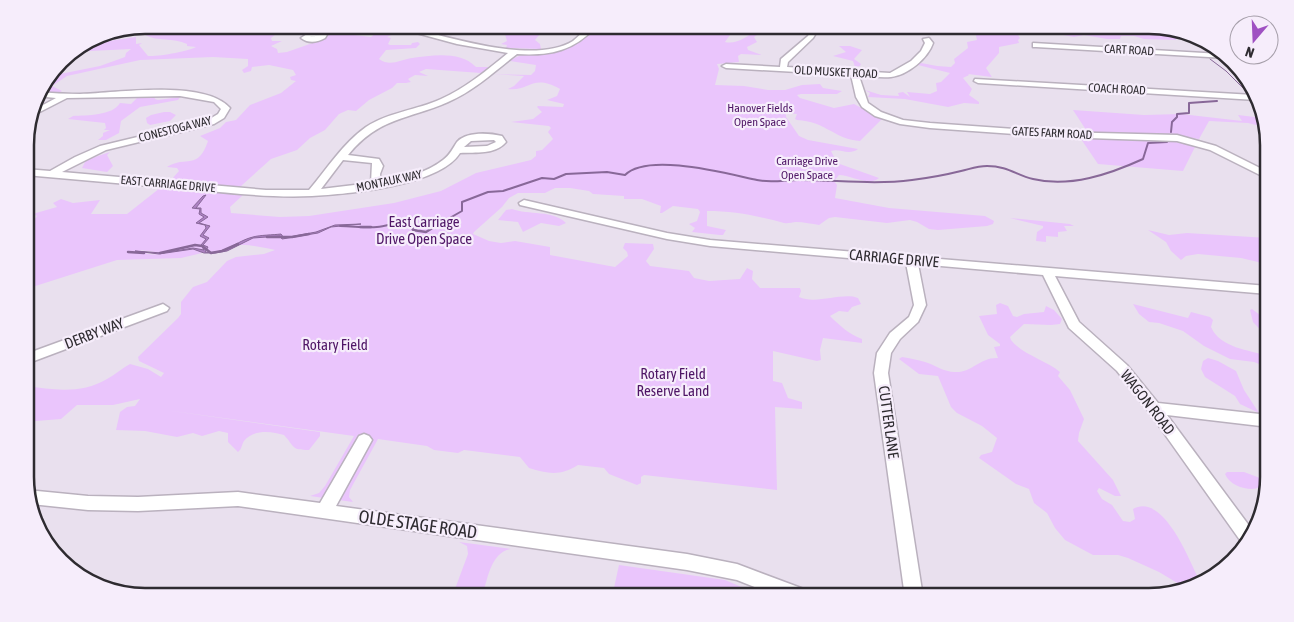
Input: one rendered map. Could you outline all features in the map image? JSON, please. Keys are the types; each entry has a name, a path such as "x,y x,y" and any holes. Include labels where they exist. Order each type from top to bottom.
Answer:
{"street":[{"path":"422,34 490,48 516,51 544,51 568,45 575,42 584,34"},
{"path":"783,70 784,61 813,34"},
{"name":"OLD MUSKET ROAD","path":"726,66 880,75 898,73 919,58 928,47 927,39"},
{"name":"CART ROAD","path":"1036,45 1215,56"},
{"path":"312,194 342,157 371,128 390,119 434,105 457,94 516,51"},
{"name":"GATES FARM ROAD","path":"856,74 860,99 867,108 878,114 900,121 928,126 1090,136 1177,138 1201,143 1227,153 1260,172"},
{"name":"COACH ROAD","path":"978,81 1250,98"},
{"name":"CONESTOGA WAY","path":"46,95 66,96 169,92 204,98 224,104 226,108 221,116 211,122 104,148 78,159 52,174"},
{"path":"40,110 66,96"},
{"name":"MONTAUK WAY","path":"312,194 376,186 406,180 446,163 458,150"},
{"path":"342,157 366,158 376,161 378,166 375,174 376,186"},
{"name":"EAST CARRIAGE DRIVE","path":"34,173 274,193 312,194"},
{"name":"CARRIAGE DRIVE","path":"524,203 667,236 710,243 1260,289"},
{"name":"CUTTER LANE","path":"911,260 920,306 914,319 895,336 884,353 882,372 913,588"},
{"name":"WAGON ROAD","path":"1047,271 1074,325 1122,368 1154,408 1245,534"},
{"name":"DERBY WAY","path":"34,355 163,308"},
{"path":"1154,408 1260,420"},
{"path":"324,511 364,440"},
{"name":"OLDE STAGE ROAD","path":"36,498 88,503 138,504 238,499 687,562 737,572 779,588"}],"green space":[{"path":"276,34 271,38 272,41 282,41 271,46 277,49 278,53 287,52 324,39 328,34 371,37 375,34 394,34 387,37 391,38 388,44 390,45 411,45 418,42 420,44 416,48 386,50 379,59 387,63 412,58 446,55 463,58 476,67 489,67 481,73 426,69 419,72 428,76 415,75 408,79 411,82 397,83 392,88 369,100 356,111 348,110 339,114 325,130 310,138 297,150 271,159 240,187 170,181 179,171 177,168 167,167 180,162 191,161 200,156 208,141 200,136 220,128 226,122 236,120 250,105 281,93 296,81 291,80 290,77 296,75 293,70 269,65 252,67 251,71 244,73 242,70 248,66 248,59 213,57 140,60 67,76 52,86 62,91 58,93 47,92 59,74 100,66 125,57 126,53 131,49 84,51 102,42 114,39 109,41 136,37 136,44 142,43 139,45 148,56 159,56 196,47 187,46 187,44 182,42 145,35"},
{"path":"505,34 540,34 535,40 540,44 541,49 506,48 507,45 501,44 507,41"},
{"path":"589,34 730,34 725,42 729,43 750,34 758,34 754,37 757,42 747,47 748,50 762,55 741,54 738,56 739,62 717,64 719,69 715,85 785,90 802,85 820,84 823,88 842,91 837,94 797,95 800,98 834,108 854,104 882,119 860,141 844,137 807,121 797,120 795,119 797,114 786,113 786,117 799,136 808,140 858,149 851,152 831,151 837,163 879,178 865,181 839,175 834,181 837,185 835,198 889,208 985,216 994,221 993,224 987,226 938,230 929,229 910,220 887,223 835,217 829,218 819,225 799,222 786,223 746,214 707,211 707,226 726,230 723,235 720,235 692,232 695,228 689,224 697,221 700,212 698,209 673,206 660,213 661,206 642,199 624,199 624,196 593,194 589,191 570,188 555,188 545,193 518,193 509,198 502,207 474,232 473,234 489,241 501,243 515,241 550,247 550,255 615,267 628,256 623,248 625,243 653,244 654,249 646,261 650,266 689,271 694,278 709,281 740,279 747,268 753,271 752,279 760,288 800,288 799,297 813,300 844,296 858,298 861,304 852,307 848,312 839,311 830,316 853,335 862,339 862,343 823,338 820,350 821,360 817,361 773,351 773,381 782,383 788,398 802,402 802,409 775,407 777,490 644,475 641,477 641,483 637,485 609,474 604,468 578,465 566,471 548,473 529,468 520,457 464,450 458,453 434,450 427,446 378,439 350,490 349,497 353,502 310,496 319,493 325,486 354,436 165,410 320,432 320,436 309,450 303,450 294,447 284,435 268,432 257,433 252,434 244,441 238,452 228,442 228,433 219,431 202,436 193,433 177,437 145,431 116,430 120,412 127,407 135,406 140,399 113,405 77,405 61,419 34,422 34,387 68,390 88,387 107,379 130,364 148,369 161,377 164,373 139,361 138,357 178,318 181,314 181,302 193,287 207,282 227,261 236,257 264,254 275,250 243,245 216,252 204,252 208,248 203,246 205,241 202,247 204,250 193,248 162,253 140,250 147,254 155,255 190,249 202,253 181,258 117,260 34,286 34,220 37,216 34,214 57,207 53,203 61,199 73,203 100,200 91,214 127,214 160,188 243,195 230,207 231,213 280,217 309,216 394,203 441,191 476,173 531,160 536,156 536,151 542,150 553,139 548,132 551,128 549,126 511,122 533,119 542,112 538,106 563,107 564,104 547,100 557,96 560,89 551,85 537,83 521,88 508,89 524,76 493,74 531,75 535,71 536,65 510,61 525,54 560,51 573,46"},
{"path":"976,34 1017,34 1020,38 1018,40 1019,43 999,47 999,53 986,68 992,77 968,74 963,78 972,89 969,95 979,104 964,103 948,107 905,99 868,97 870,93 865,90 881,95 899,96 898,93 903,92 910,97 907,92 930,94 937,91 936,83 941,82 950,73 918,65 921,63 951,67 955,63 954,59 968,48 967,42 977,40"},
{"path":"1058,34 1150,34 1171,36 1176,37 1176,40 1144,39 1134,36 1121,36 1120,39 1084,35 1074,37"},
{"path":"839,46 850,46 862,50 854,59 861,64 860,66 855,67 853,61 833,56 846,52"},
{"path":"154,96 158,100 180,97 178,100 140,107 121,121 119,133 106,140 98,140 103,136 103,133 110,130 104,130 106,128 105,123 68,119 73,116 105,113 120,103 131,104 137,98"},
{"path":"1073,110 1144,115 1181,114 1242,121 1238,115 1256,117 1258,126 1248,123 1209,121 1199,139 1158,133 1088,133"},
{"path":"164,112 176,115 170,121 150,125 147,123 146,118"},
{"path":"1081,139 1155,139 1196,145 1183,171 1098,164"},
{"path":"110,152 107,155 113,166 107,172 82,168 86,160"},
{"path":"512,209 548,214 566,223 559,226 541,223 523,232 518,222 498,220 506,210"},
{"path":"1010,218 1074,226 1064,226 1067,231 1058,232 1058,237 1046,236 1046,242 1036,241 1037,232 1043,226"},
{"path":"1148,230 1169,235 1187,233 1260,238 1260,263 1241,258 1198,254 1186,256 1181,260 1171,251 1166,242"},
{"path":"1000,303 1008,306 1013,316 1017,317 1024,314 1044,312 1046,306 1054,310 1062,319 1060,324 1024,324 1010,337 1011,340 1028,354 1060,372 1058,376 1070,390 1084,419 1078,441 1113,480 1121,496 1115,496 1099,488 1097,491 1102,499 1112,505 1123,521 1130,522 1135,519 1133,509 1144,506 1155,510 1165,519 1183,546 1198,577 1179,584 1159,572 1128,558 1118,555 1093,555 1065,540 1055,528 1047,513 1034,503 1029,489 1016,484 979,458 981,455 992,452 997,438 982,426 957,413 951,407 938,376 919,374 899,359 902,357 914,359 947,371 961,372 986,360 998,358 994,347 1000,346 1000,344 988,335 979,316 997,314 996,305"},
{"path":"1133,304 1188,318 1191,312 1210,317 1213,320 1211,327 1221,340 1236,347 1260,354 1260,364 1230,359 1204,346 1183,331 1159,323 1149,322 1139,314"},
{"path":"1252,309 1260,315 1260,329 1253,322 1250,310"},
{"path":"1208,358 1236,371 1244,390 1259,413 1240,404 1235,396 1205,377 1201,369 1203,361"},
{"path":"1227,472 1244,472 1260,478 1260,487 1252,489 1240,487 1230,481 1225,474"},
{"path":"459,542 511,549 504,551 494,561 484,588 455,588 468,554 467,546"},
{"path":"619,565 725,580 744,588 614,588"}],"shaded area":[{"path":"206,195 196,208 201,208 201,213 208,217 199,223 210,226 203,235 209,238 203,245 208,247 205,252 224,250 256,236 281,234 284,238 316,232 335,225 361,224 331,227 318,233 282,239 280,236 253,238 227,251 215,253 204,253 193,249 159,254 135,251 162,253 193,248 204,250 201,245 206,239 200,236 206,228 205,225 196,223 204,217 199,214 200,209 192,208"}],"waterway":[{"path":"1210,59 1226,71 1246,91"},
{"path":"1171,132 1172,122 1177,117 1177,114 1189,113 1189,103 1217,101"},
{"path":"432,228 462,211 462,202 488,192 503,191 542,178 554,179 566,174 607,172 625,175 636,168 651,165 669,165 709,170 762,181 884,182 924,178 977,167 994,166 1033,179 1061,182 1090,178 1117,170 1143,159 1148,143 1167,142"},
{"path":"368,227 409,222 412,228"},
{"path":"340,226 368,227"},
{"path":"360,227 368,227"},
{"path":"412,227 413,230 426,232 434,227"},
{"path":"267,237 292,237 309,234"},
{"path":"160,253 195,245 202,246 211,253 222,251 238,244"},
{"path":"128,252 144,253"}],"park label":[{"name":"Hanover Fields Open Space","path":"760,115"},
{"name":"Carriage Drive Open Space","path":"807,168"},
{"name":"East Carriage Drive Open Space","path":"424,230"},
{"name":"Rotary Field","path":"335,344"},
{"name":"Rotary Field Reserve Land","path":"673,382"}]}
